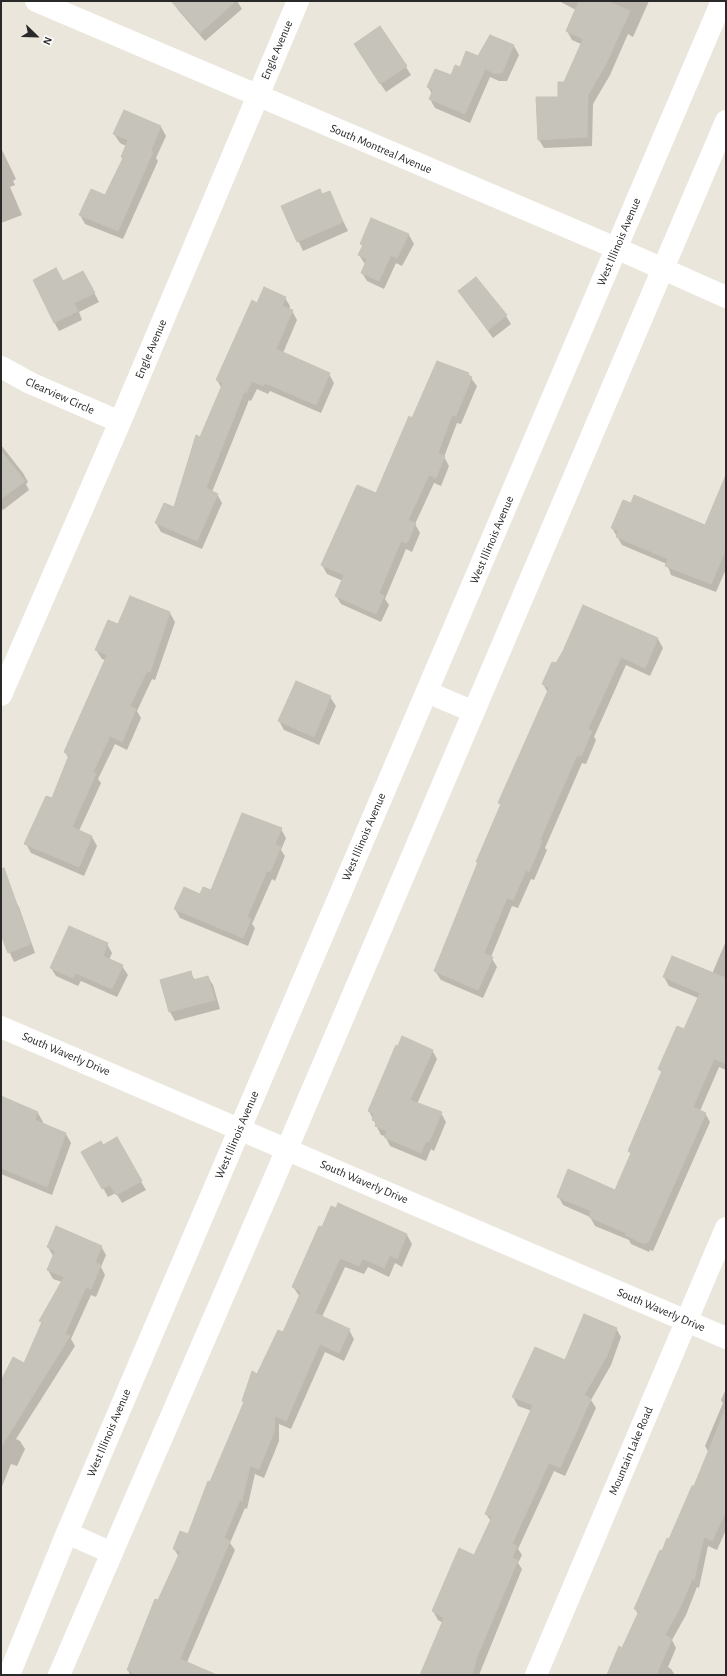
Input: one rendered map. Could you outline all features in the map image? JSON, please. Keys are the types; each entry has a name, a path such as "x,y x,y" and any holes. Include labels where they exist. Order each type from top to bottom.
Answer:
{"main road":[{"name":"South Montreal Avenue","path":"36,1 616,248 726,297"},
{"name":"Engle Avenue","path":"1,695 120,422 298,1"},
{"name":"West Illinois Avenue","path":"9,1675 67,1533 722,1"},
{"path":"59,1675 287,1149 726,120"},
{"name":"Clearview Circle","path":"1,366 30,383 120,422"},
{"path":"427,692 474,712"},
{"name":"South Waverly Drive","path":"1,1027 726,1338"},
{"name":"Mountain Lake Road","path":"536,1675 726,1228"},
{"path":"67,1533 112,1553"}],"building":[{"path":"171,1 236,1 200,33"},
{"path":"579,1 607,1 630,11 605,66 588,95 587,137 538,140 536,97 558,97 558,82 564,82 583,39 566,31"},
{"path":"380,26 407,66 380,84 354,44"},
{"path":"490,35 514,45 502,73 493,73 485,69 465,114 429,99 433,90 427,87 435,69 451,75 455,65 460,67 466,51 478,56"},
{"path":"124,110 161,126 151,150 153,152 118,231 79,215 91,189 105,195 123,158 121,157 128,140 113,134"},
{"path":"320,189 322,194 330,191 343,222 297,242 281,206"},
{"path":"371,218 409,234 397,258 391,255 379,281 361,273 367,259 358,255 363,245 360,244"},
{"path":"56,268 63,281 83,271 95,293 74,303 78,311 54,323 33,280"},
{"path":"476,277 507,315 488,330 458,291"},
{"path":"264,287 286,297 282,306 293,310 276,349 330,373 316,405 265,383 263,386 252,381 246,393 244,392 206,488 218,494 197,541 155,523 164,503 174,507 196,435 200,437 223,383 216,380 252,300 257,303"},
{"path":"437,361 469,373 468,375 472,377 456,416 452,415 438,453 445,456 436,478 429,475 408,520 416,523 407,543 401,541 379,593 384,596 376,614 335,596 344,575 321,565 357,485 376,493 409,416 412,418"},
{"path":"1,451 25,481 1,499"},
{"path":"726,475 726,549 711,584 665,566 668,559 616,537 618,531 611,528 623,500 631,503 634,495 705,525"},
{"path":"130,596 170,612 150,672 147,671 130,706 136,709 122,742 110,736 93,772 96,774 72,827 92,836 79,867 24,844 46,796 52,798 69,755 64,752 107,655 95,650 108,620 118,624"},
{"path":"583,605 658,638 645,668 621,657 588,729 592,731 581,756 577,755 540,840 542,841 529,872 526,870 513,900 507,898 484,953 493,957 478,990 434,971 478,862 476,862 501,804 498,803 549,688 542,684 552,662 556,663 563,651"},
{"path":"296,681 331,696 314,737 278,721"},
{"path":"242,813 282,828 275,844 281,847 270,872 267,871 247,917 251,919 243,938 174,909 184,887 200,894 203,887 211,890"},
{"path":"4,868 31,944 8,953 1,935 1,869"},
{"path":"69,926 108,943 103,956 123,965 112,989 76,973 73,978 50,968"},
{"path":"672,956 726,978 726,1064 714,1059 693,1107 706,1113 648,1243 645,1242 644,1244 625,1235 626,1233 589,1217 591,1211 557,1197 568,1169 615,1190 631,1153 628,1151 662,1071 658,1069 677,1026 684,1029 700,993 663,977"},
{"path":"191,971 193,980 208,976 215,1000 169,1012 160,980"},
{"path":"402,1036 433,1050 410,1100 442,1112 429,1142 426,1141 421,1153 384,1137 387,1131 375,1126 377,1122 372,1120 374,1114 368,1111 396,1045 398,1046"},
{"path":"1,1096 38,1112 35,1120 66,1133 47,1187 1,1168"},
{"path":"117,1137 142,1181 116,1195 110,1185 102,1189 81,1152 101,1141 103,1145"},
{"path":"338,1203 407,1234 397,1259 390,1255 384,1268 363,1259 359,1266 340,1258 315,1313 350,1329 339,1353 320,1344 286,1421 275,1416 274,1432 259,1469 250,1466 242,1501 240,1500 224,1538 230,1541 180,1659 217,1675 138,1675 127,1670 155,1599 158,1600 180,1552 173,1549 180,1531 188,1534 208,1481 210,1482 244,1402 242,1401 252,1371 257,1374 278,1330 283,1332 301,1292 292,1287 319,1226 322,1227 331,1206 336,1208"},
{"path":"56,1226 102,1246 95,1262 101,1265 91,1289 86,1287 65,1334 70,1336 1,1447 1,1381 13,1357 24,1363 42,1322 39,1321 64,1277 47,1270 55,1251 47,1247"},
{"path":"584,1314 617,1328 607,1356 584,1395 591,1399 560,1468 549,1463 512,1544 517,1546 512,1558 518,1560 477,1657 472,1675 420,1675 444,1618 432,1611 459,1548 474,1555 492,1517 485,1514 533,1405 512,1397 535,1347 565,1360"},
{"path":"725,1410 726,1511 712,1541 704,1537 694,1580 692,1579 681,1606 665,1635 672,1639 656,1675 607,1675 619,1646 622,1648 639,1611 634,1609 660,1550 662,1551 667,1538 669,1539 692,1486 694,1486"}]}
